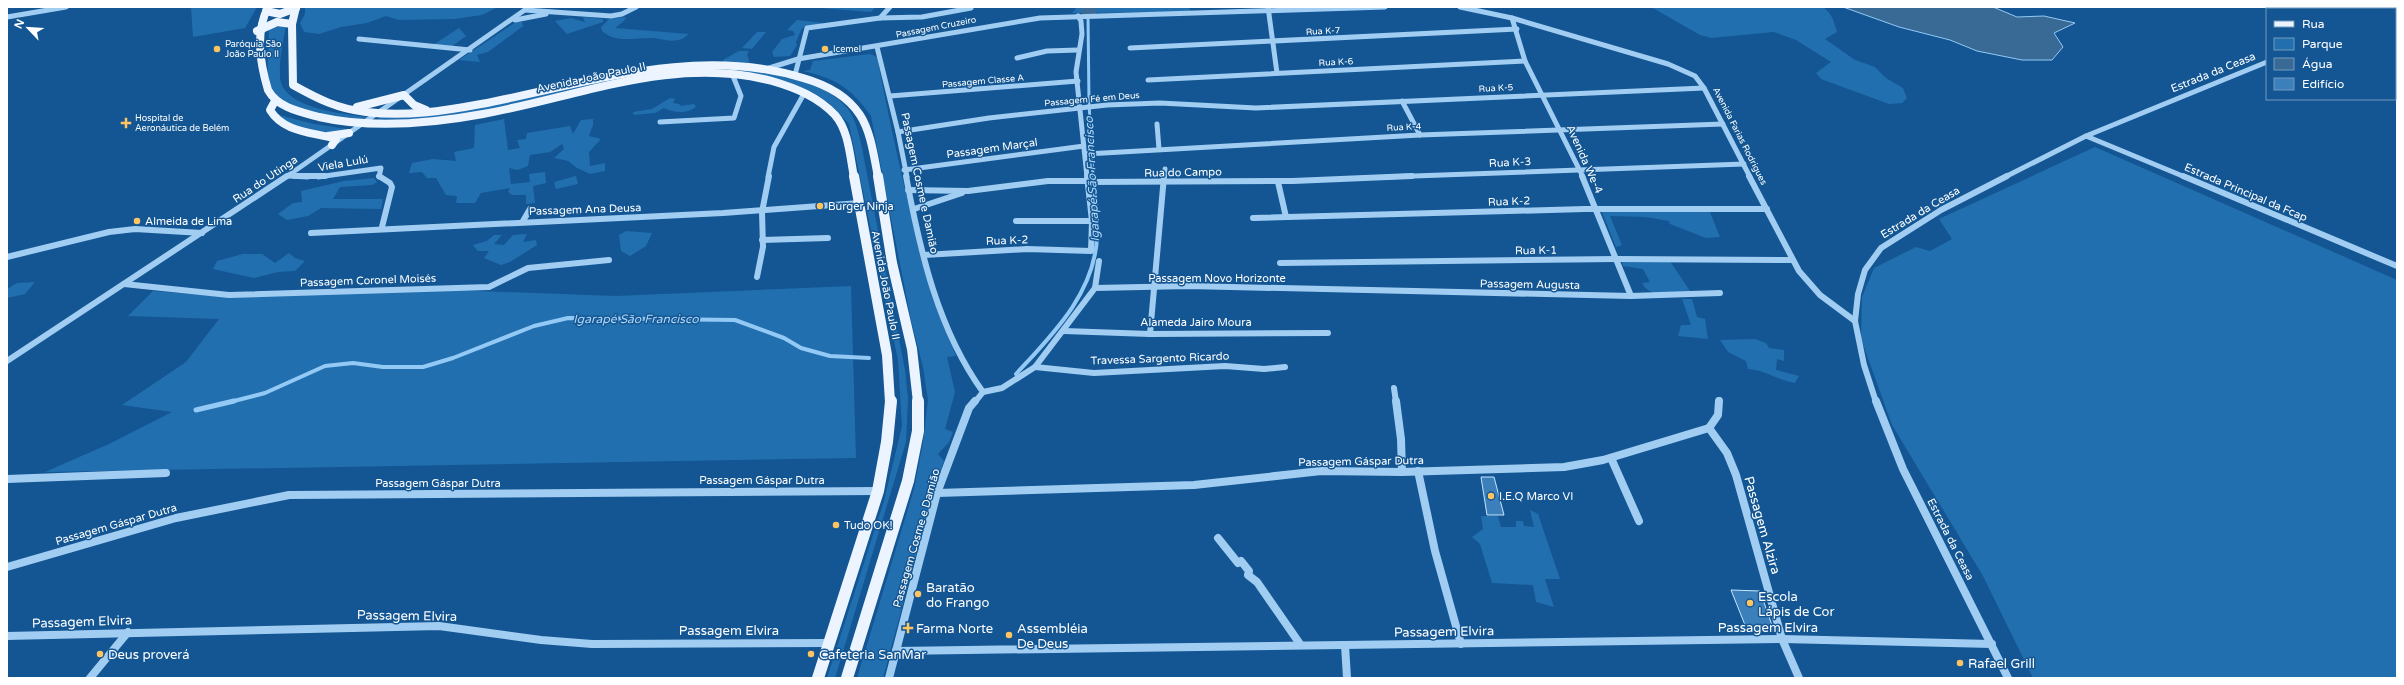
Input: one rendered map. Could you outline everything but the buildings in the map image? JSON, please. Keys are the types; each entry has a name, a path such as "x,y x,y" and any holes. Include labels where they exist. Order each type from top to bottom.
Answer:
{"main road":[{"path":"296,7 280,14 267,9 257,31 266,91 274,101 270,110 282,123 336,139 332,145"},
{"name":"Avenida João Paulo II","path":"296,7 292,24 293,85 314,100 345,109 379,113 432,111 488,104 595,78 650,69 703,65 766,69 795,75 822,85 838,93 853,105 862,117 870,143 894,277 918,390 919,416 916,448 908,481 847,678"},
{"path":"257,31 277,22 292,24"},
{"name":"Avenida João Paulo II","path":"274,101 324,118 362,124 419,122 484,114 606,84 648,76 686,74 733,76 777,82 806,92 830,107 844,124 860,203 886,355 891,395 887,442 878,490 818,678"},
{"path":"345,109 384,102 404,95 414,105 432,111"},
{"path":"328,136 349,133"}],"street":[{"path":"7,17 66,7"},
{"path":"512,21 557,12 564,7"},
{"path":"527,9 611,16 622,14 636,7"},
{"path":"880,18 890,7"},
{"name":"Passagem Cruzeiro","path":"766,69 798,59 877,47 1010,22 1068,16 1268,9 1385,7"},
{"name":"Avenida Farias Rodrigues","path":"1460,7 1530,23 1668,64 1695,76 1704,88 1792,260 1805,281 1820,296 1855,321"},
{"path":"795,75 806,29 810,26 880,18 916,17 971,8"},
{"name":"Rua do Utinga","path":"7,361 288,176 512,21 527,9"},
{"path":"1268,9 1277,72"},
{"path":"1067,10 1068,16"},
{"path":"1016,221 1092,221 1084,146 1083,108 1076,72 1078,50 1083,32 1081,16"},
{"name":"Avenida We-4","path":"1512,18 1525,61 1543,94 1579,169 1618,259 1632,296"},
{"path":"1515,30 1530,23"},
{"name":"Rua K-7","path":"1130,48 1515,30"},
{"path":"359,39 470,50"},
{"name":"Passagem Cosme e Damião","path":"877,47 898,132 908,190 914,209 924,255 941,314 967,370 983,392 969,408 938,493 889,678"},
{"path":"1017,58 1047,51 1078,50"},
{"name":"Rua K-6","path":"1148,80 1277,72 1525,61"},
{"name":"Estrada da Ceasa","path":"2008,678 1903,468 1879,411 1864,365 1855,321 1858,294 1865,270 1881,248 1941,210 2086,136 2266,62"},
{"path":"660,122 734,118 741,96 733,76"},
{"name":"Passagem Classe A","path":"890,96 1078,81"},
{"name":"Rua K-5","path":"1288,107 1543,94 1704,88"},
{"path":"757,277 763,246 762,212 774,147 806,92"},
{"path":"1402,101 1420,135"},
{"name":"Passagem Fé em Deus","path":"898,132 981,119 1092,106 1160,103 1225,108 1288,107"},
{"path":"1157,124 1159,150"},
{"name":"Rua K-4","path":"1086,154 1420,135 1723,124"},
{"name":"Estrada Principal da Fcap","path":"2086,136 2397,266"},
{"name":"Passagem Marçal","path":"904,170 1084,146"},
{"name":"Rua K-3","path":"1278,182 1579,169 1744,164"},
{"name":"Viela Lulú","path":"288,176 315,178 381,168 379,178 390,183 392,187 382,227"},
{"path":"1150,334 1165,169"},
{"name":"Rua do Campo","path":"908,190 968,191 1048,181 1164,183 1278,182"},
{"path":"1278,182 1286,217"},
{"name":"Rua do Campo","path":"914,209 968,191"},
{"name":"Passagem Ana Deusa","path":"311,233 382,227 762,212 860,203"},
{"name":"Rua K-2","path":"1252,218 1596,208 1767,209"},
{"path":"523,221 530,209"},
{"name":"Rua K-2","path":"924,255 1027,249 1091,251 1092,221"},
{"path":"7,258 108,232 135,229 202,233"},
{"path":"762,240 828,238"},
{"name":"Rua K-1","path":"1280,263 1618,259 1792,260"},
{"name":"Passagem Coronel Moisés","path":"124,284 229,294 489,287 528,268 609,260"},
{"path":"983,392 1002,388 1035,367 1064,331 1095,288 1099,261"},
{"name":"Passagem Novo Horizonte","path":"1095,288 1340,288"},
{"name":"Passagem Augusta","path":"1340,288 1517,295 1632,296 1720,293"},
{"name":"Alameda Jairo Moura","path":"1064,331 1150,334 1328,333"},
{"name":"Travessa Sargento Ricardo","path":"1035,367 1094,372 1225,366 1264,369 1285,367"},
{"path":"1394,388 1401,439 1402,472"},
{"path":"1709,428 1719,416 1721,409 1719,400"},
{"name":"Passagem Gáspar Dutra","path":"938,493 1194,485 1321,471 1402,472 1564,467 1611,458 1709,428"},
{"name":"Passagem Alzira","path":"1709,428 1727,453 1736,475 1782,639 1799,678"},
{"path":"1611,458 1639,521"},
{"path":"1418,471 1435,551 1461,644"},
{"path":"7,479 166,473"},
{"name":"Passagem Gáspar Dutra","path":"7,567 176,518 289,495 878,490"},
{"path":"1218,538 1238,563 1241,561 1249,571 1248,576 1258,582 1300,644"},
{"name":"Passagem Elvira","path":"7,636 439,626 541,640 592,644 829,643"},
{"path":"90,678 128,632"},
{"name":"Passagem Elvira","path":"896,650 1782,639 1992,644"},
{"path":"1344,645 1347,678"}],"green space":[{"path":"191,7 257,7 245,28 193,37"},
{"path":"305,7 498,7 482,15 454,19 399,20 386,16 367,23 341,27 319,34 304,32 300,23 305,14"},
{"path":"808,7 876,7 871,12"},
{"path":"1077,7 1189,7 1191,12 1072,13"},
{"path":"1651,7 1823,7 1831,15 1837,32 1825,39 1855,60 1875,67 1886,78 1903,88 1907,98 1902,103 1889,104 1821,79 1816,73 1831,62 1796,40 1774,32 1711,38 1700,35"},
{"path":"583,17 603,19 603,22 567,34 555,21 571,18 585,22"},
{"path":"626,17 624,21 615,28 689,34 681,39 672,41 653,38 620,39 608,35 602,31 601,27 609,19"},
{"path":"797,20 824,23 802,28 796,42 797,45 790,56 774,57 772,52 782,39 795,35 793,31 787,30"},
{"path":"516,22 522,22 523,26 488,52 477,55 480,62 459,60"},
{"path":"275,25 286,25 280,77 283,87 291,96 315,108 367,117 359,122 309,112 284,102 275,95 270,86 268,65 269,27"},
{"path":"459,28 466,36 451,47 433,45"},
{"path":"757,32 766,32 752,49 742,48"},
{"path":"739,51 749,51 747,55 750,63 723,62 723,60"},
{"path":"870,54 877,57 892,133 920,246 930,283 956,356 947,357 955,392 945,429 953,432 949,442 938,454 944,461 933,492 883,678 857,678 914,489 923,443 928,400 923,367 911,320 871,116 857,98 842,86 825,77 803,71 810,70 813,61"},
{"path":"683,68 748,70 794,77 814,85 833,95 848,109 854,121 861,143 905,370 908,399 906,442 835,678 827,678 884,501 902,426 898,360 849,124 829,103 812,92 793,84 781,80 704,71 541,99 459,116 375,122 381,117 408,117 460,111 590,82"},
{"path":"670,98 675,99 673,103 681,106 694,104 696,107 685,112 677,112 664,108 655,113 634,115 633,112 652,109"},
{"path":"271,113 314,124 347,129 338,133 329,134 308,131 288,123"},
{"path":"504,119 508,150 520,148 517,140 526,139 527,133 570,126 573,134 581,120 593,119 593,125 589,136 601,139 589,152 590,166 605,163 605,171 590,174 577,168 568,161 554,158 564,149 562,144 550,152 530,155 528,166 517,170 509,168 511,184 530,182 529,174 545,172 546,183 533,186 535,203 526,204 526,195 512,195 508,192 510,188 481,193 475,203 456,203 457,196 446,195 436,178 427,178 422,172 409,173 412,163 433,159 456,161 454,152 474,148 475,125"},
{"path":"2095,147 2397,280 2397,678 2033,678 1983,576 1892,425 1861,339 1862,297 1874,268 1916,247 1930,251 1952,239 1939,219"},
{"path":"576,176 578,184 556,189 554,182"},
{"path":"374,178 377,182 372,185 340,187 333,199 383,199 381,209 321,208 308,216 287,220 278,214 293,203 302,202 301,191 344,181"},
{"path":"1709,210 1720,237 1706,238 1670,224 1669,221 1646,217 1610,216 1622,245 1616,247 1602,212"},
{"path":"626,231 652,233 646,246 630,256 621,251 619,235"},
{"path":"527,234 523,242 536,240 537,245 510,262 501,265 484,258 489,251 478,251 473,245 487,241 494,235 502,235 494,244 504,245 513,235"},
{"path":"289,253 295,258 305,261 295,271 278,272 254,278 213,269 217,261 243,254 262,254 275,263"},
{"path":"1622,260 1670,261 1690,291 1670,294 1657,294 1651,292 1642,283 1650,282 1643,269 1623,266"},
{"path":"35,282 25,294 7,298 7,289 17,283"},
{"path":"851,286 856,458 45,472 109,444 172,412 122,405 186,362 219,319 128,316 153,291 229,297 450,290 616,296"},
{"path":"1682,299 1692,299 1697,317 1705,319 1708,339 1678,336 1681,325 1691,325"},
{"path":"1755,339 1766,343 1769,348 1784,350 1784,361 1777,359 1776,370 1799,376 1795,383 1782,380 1760,371 1748,369 1746,361 1728,352 1720,340"},
{"path":"1530,510 1538,514 1560,579 1545,579 1554,607 1536,602 1533,585 1492,583 1480,544 1472,537 1483,529 1481,516 1498,516 1501,527 1516,527 1516,521 1523,521 1524,526 1534,527"}],"water":[{"path":"1843,7 1993,7 2017,17 2044,16 2075,23 2054,33 2063,47 2052,60 2022,60 1977,51 1950,40 1899,27"}],"waterway":[{"name":"Igarapé São Francisco","path":"1088,7 1088,14"},
{"name":"Igarapé São Francisco","path":"1088,15 1089,103 1093,177"},
{"name":"Igarapé São Francisco","path":"1016,374 1057,329 1080,295 1088,277 1094,258 1097,238 1097,215 1093,176"},
{"name":"Igarapé São Francisco","path":"233,401 265,393 325,366 353,363 383,367 423,367 453,358 534,326 568,318 735,320 784,338 801,348 830,356 869,358"},
{"name":"Igarapé São Francisco","path":"196,410 233,401"}],"place":[{"name":"Paróquia São João Paulo II","path":"217,49"},
{"name":"Icemel","path":"825,49"},
{"name":"Hospital de Aeronáutica de Belém","path":"126,123"},
{"name":"Burger Ninja","path":"820,206"},
{"name":"Almeida de Lima","path":"137,221"},
{"name":"I.E.Q Marco VI","path":"1491,496"},
{"name":"Tudo OK!","path":"836,525"},
{"name":"Baratão do Frango","path":"918,594"},
{"name":"Escola Lápis de Cor","path":"1750,603"},
{"name":"Farma Norte","path":"908,628"},
{"name":"Assembléia De Deus","path":"1009,635"},
{"name":"Deus proverá","path":"100,654"},
{"name":"Cafeteria SanMar","path":"811,654"},
{"name":"Rafael Grill","path":"1960,663"}]}
